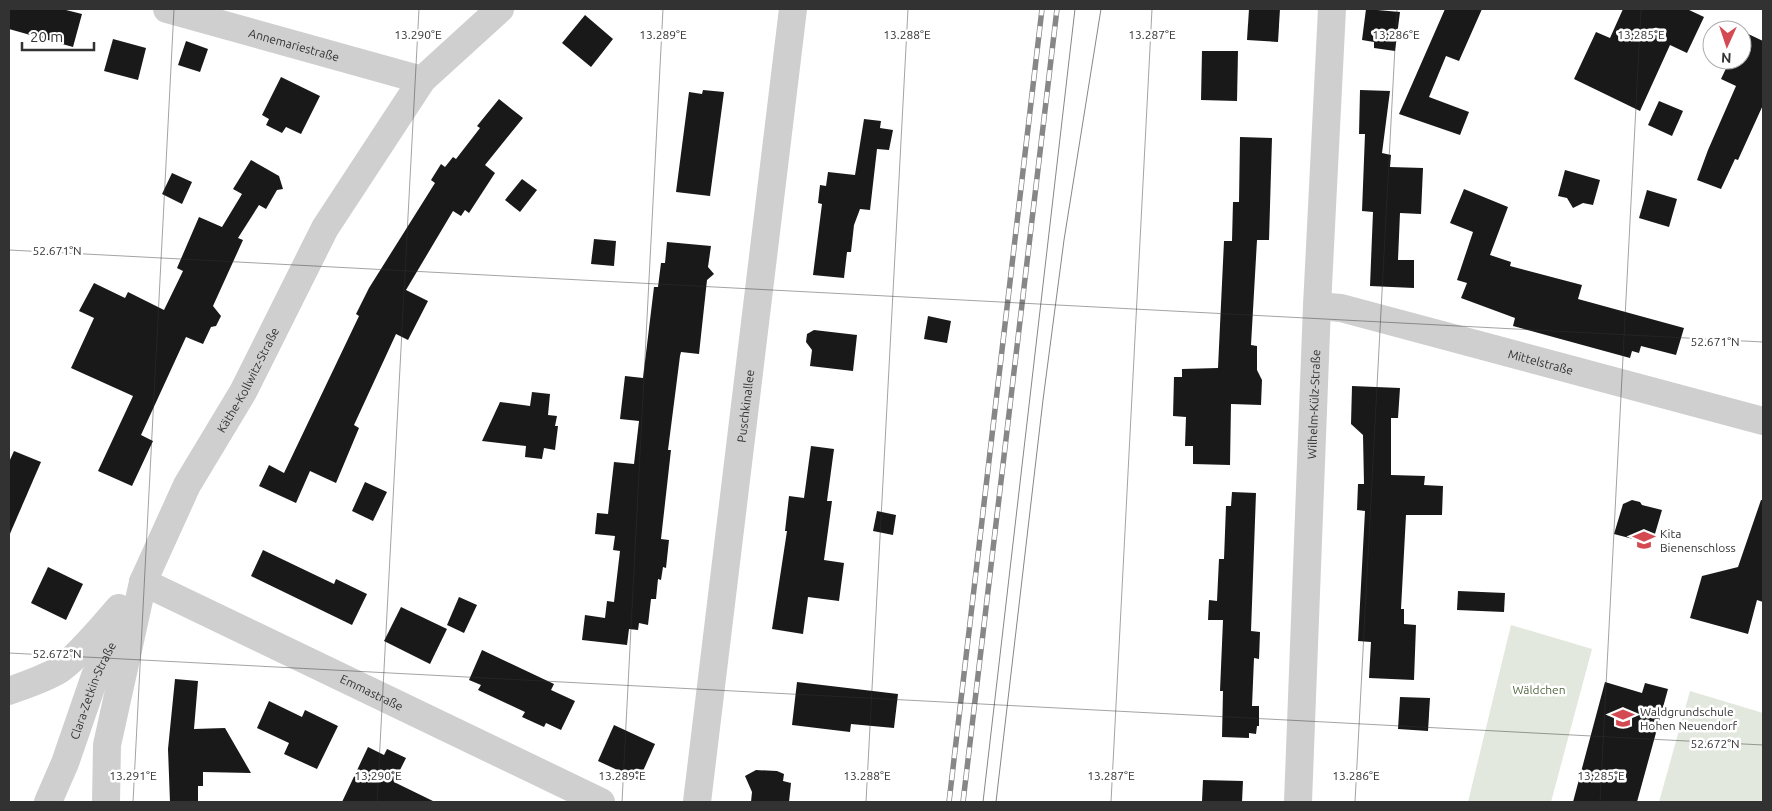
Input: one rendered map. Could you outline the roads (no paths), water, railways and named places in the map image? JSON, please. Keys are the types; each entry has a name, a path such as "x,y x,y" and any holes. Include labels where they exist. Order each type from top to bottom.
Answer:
{"street":[{"name":"Annemariestraße","path":"167,9 422,80"},
{"name":"Käthe-Kollwitz-Straße","path":"106,802 108,746 143,582 187,485 243,392 325,228 422,80 500,9"},
{"name":"Puschkinallee","path":"697,802 793,9"},
{"name":"Wilhelm-Külz-Straße","path":"1298,802 1317,306 1332,9"},
{"name":"Mittelstraße","path":"1317,306 1341,308 1763,421"},
{"path":"9,690 26,685 60,669 86,645 143,582"},
{"name":"Emmastraße","path":"143,582 594,801"},
{"name":"Clara-Zetkin-Straße","path":"48,802 95,676 143,582"}],"tram line":[{"path":"983,802 1075,9"},
{"path":"996,802 1043,400 1064,240 1101,9"}],"railway":[{"path":"949,802 1042,9"},
{"path":"963,802 1057,9"}],"place":[{"name":"Kita Bienenschloss","path":"1644,540"},
{"name":"Waldgrundschule Hohen Neuendorf","path":"1623,718"}],"park label":[{"name":"Wäldchen","path":"1539,689"}]}
